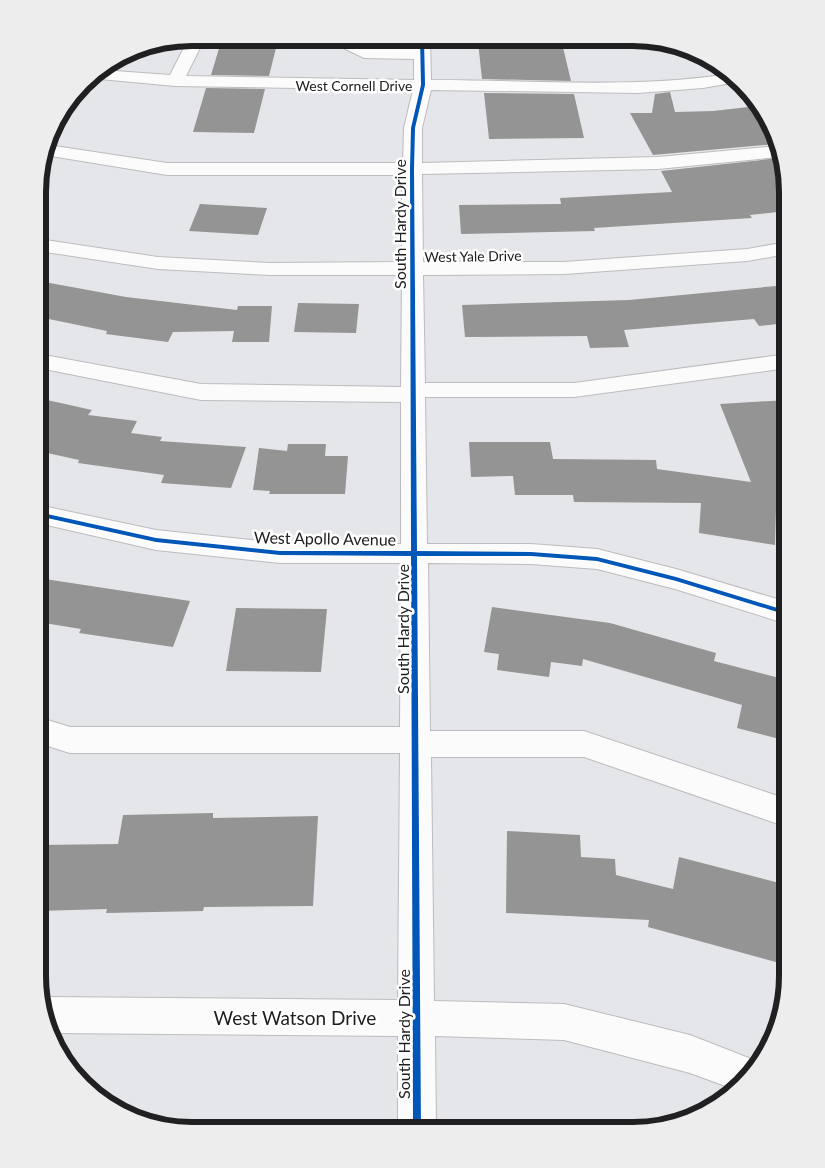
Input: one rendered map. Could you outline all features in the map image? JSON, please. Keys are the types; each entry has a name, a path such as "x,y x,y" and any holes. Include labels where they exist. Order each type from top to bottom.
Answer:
{"street":[{"path":"175,81 193,46"},
{"path":"350,46 364,53 422,46"},
{"name":"South Hardy Drive","path":"417,1122 412,169 413,128 423,85 422,46"},
{"name":"West Cornell Drive","path":"107,75 175,81 260,84 641,87 725,80"},
{"path":"53,151 167,169 412,169 658,163 773,152"},
{"name":"West Yale Drive","path":"46,246 158,263 270,269 564,268 747,255 779,250"},
{"path":"46,363 201,392 412,393 574,390 779,362"},
{"name":"West Apollo Avenue","path":"46,516 156,540 280,553 531,554 597,559 676,579 778,610"},
{"path":"46,732 70,740 584,744 778,810"},
{"name":"West Watson Drive","path":"52,1015 417,1018 564,1022 690,1054 741,1073"}],"building":[{"path":"220,46 276,46 269,76 211,75"},
{"path":"478,46 563,46 571,81 482,79"},
{"path":"206,88 265,89 254,133 193,132"},
{"path":"670,92 675,112 713,111 751,107 764,128 770,144 653,155 630,113 652,113 655,94"},
{"path":"484,93 574,94 584,138 489,139"},
{"path":"774,158 779,193 779,212 750,215 752,218 594,228 595,231 461,234 459,205 561,204 560,198 672,192 661,171"},
{"path":"200,204 267,208 258,235 189,231"},
{"path":"46,282 126,297 237,310 238,306 272,306 269,342 232,342 234,331 173,332 168,342 106,334 107,331 46,318"},
{"path":"779,286 779,324 759,326 754,319 624,330 629,347 590,348 587,336 465,337 462,305 629,300"},
{"path":"298,303 359,304 356,333 294,332"},
{"path":"46,400 92,410 88,415 137,421 131,433 162,437 160,441 246,447 231,488 161,483 164,475 78,463 79,460 46,453"},
{"path":"779,400 775,545 699,533 701,503 574,502 573,495 515,495 513,476 471,477 469,442 550,442 553,459 656,460 657,469 751,482 720,404"},
{"path":"288,444 326,444 325,456 348,456 345,494 269,494 270,491 253,490 259,448 287,451"},
{"path":"46,579 190,601 173,647 79,633 81,629 46,623"},
{"path":"492,607 610,623 716,653 714,661 778,678 778,739 737,728 742,705 583,659 582,666 551,662 549,677 497,670 499,654 484,652"},
{"path":"236,608 327,609 321,672 226,671"},
{"path":"213,813 213,818 318,816 313,906 204,907 203,911 106,913 107,909 46,911 46,845 118,844 123,815"},
{"path":"507,831 580,835 581,857 615,859 616,875 673,889 679,857 778,883 778,963 648,927 649,920 506,913"}],"cycle path":[{"path":"417,1122 412,169 413,128 423,85 422,46"},
{"path":"46,516 156,540 280,553 531,554 597,559 676,579 778,610"}]}
